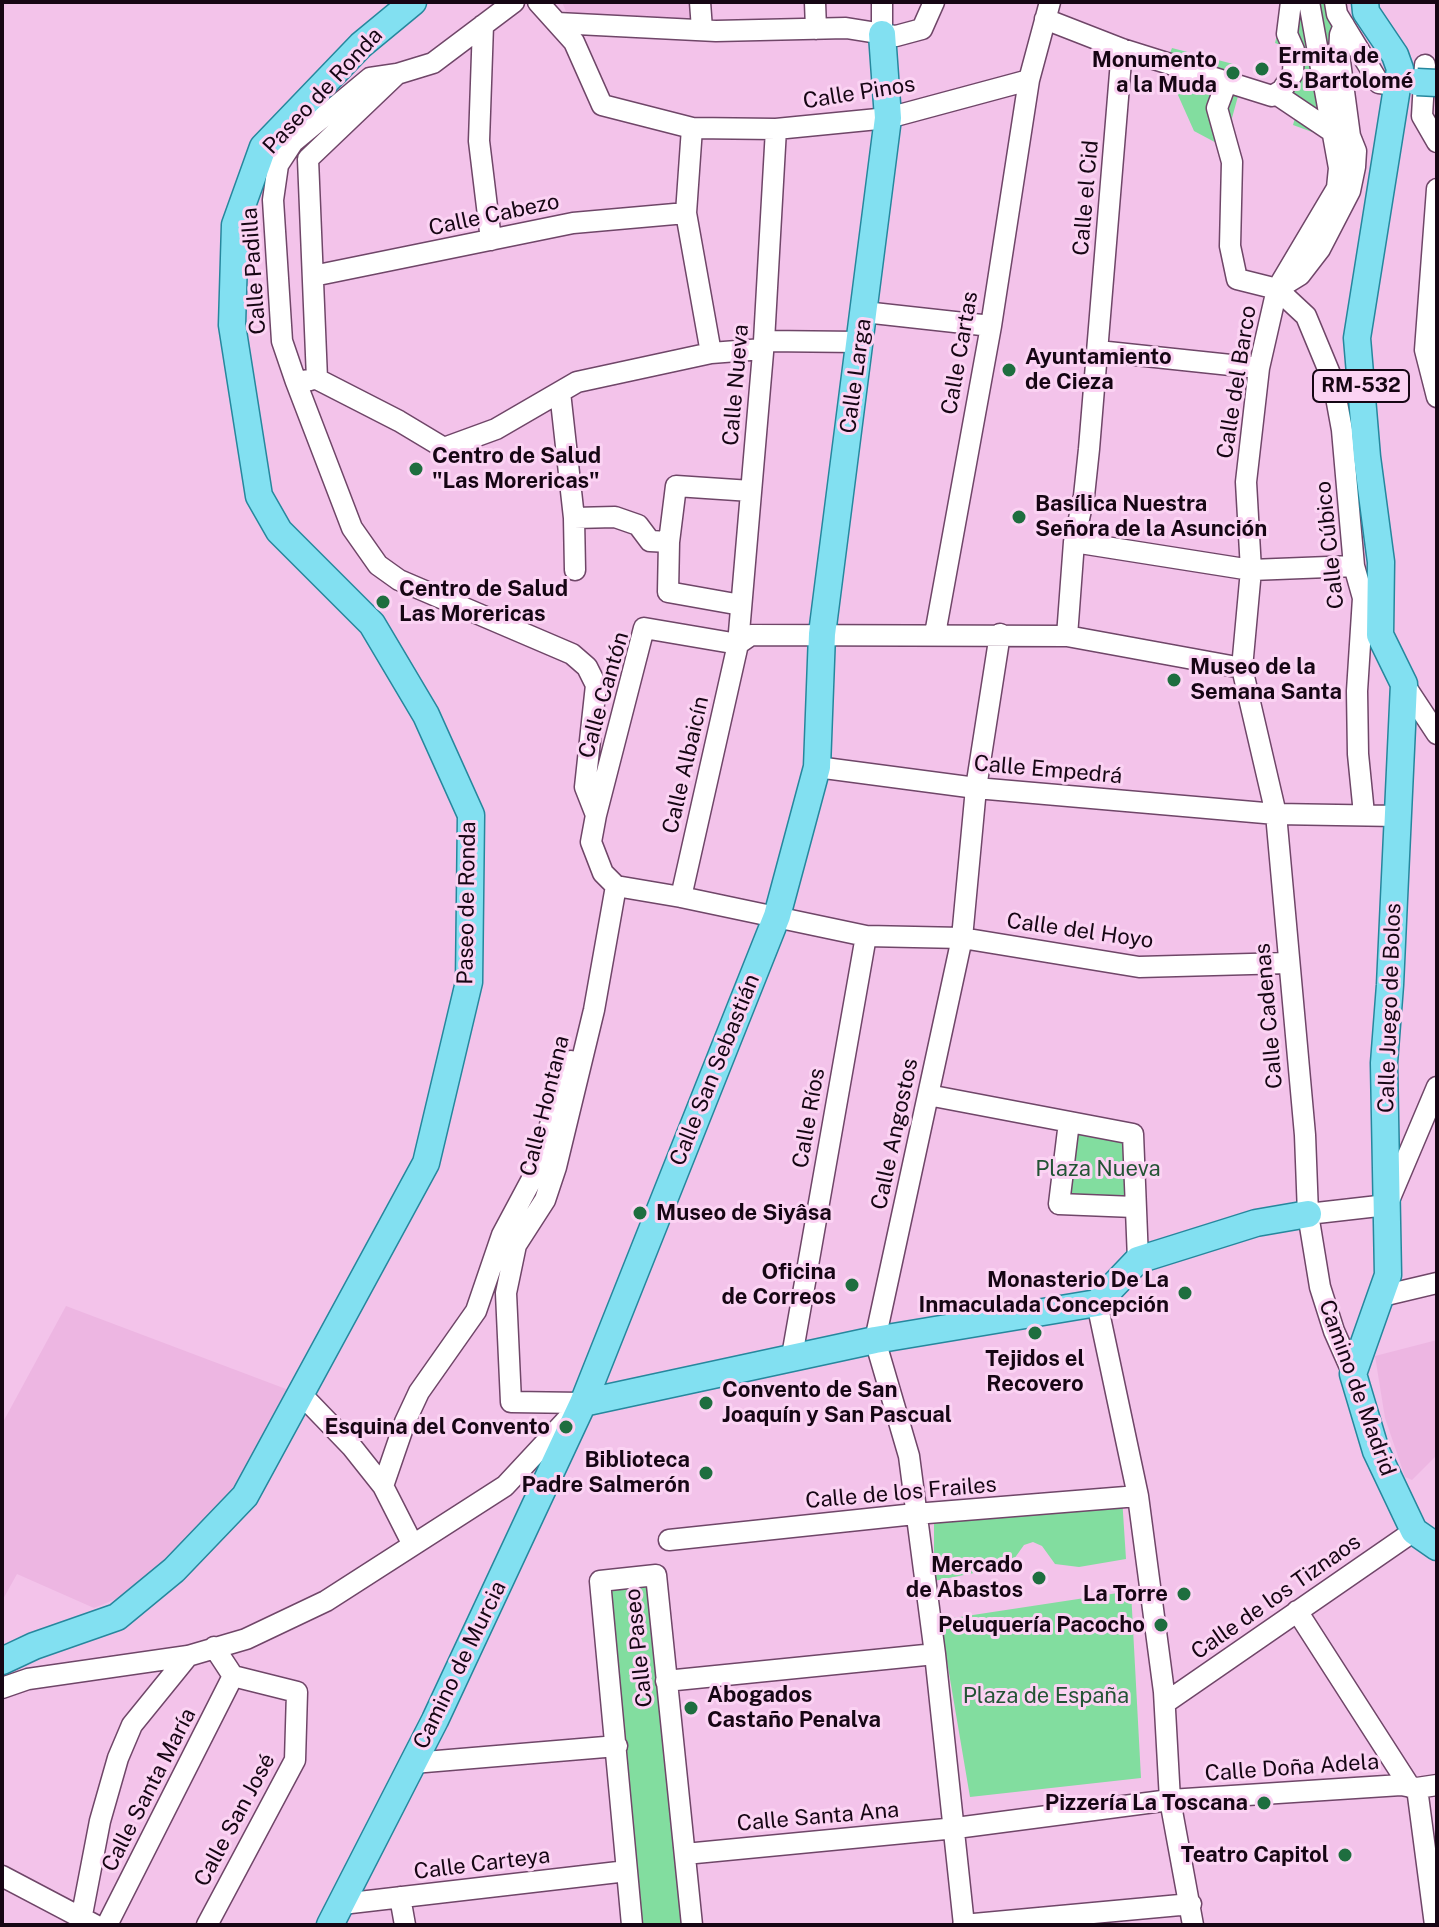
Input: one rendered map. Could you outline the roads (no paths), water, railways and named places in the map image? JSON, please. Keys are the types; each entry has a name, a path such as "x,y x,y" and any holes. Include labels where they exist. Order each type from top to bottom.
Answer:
{"main road":[{"name":"Paseo de Ronda","path":"2,1661 34,1646 117,1617 174,1570 245,1496 426,1163 469,982 471,815 426,715 372,624 279,531 259,496 232,325 235,225 263,147 361,45 413,2"},
{"name":"RM-532","path":"1365,2 1366,12 1395,55 1400,69 1419,79 1357,338 1367,457 1381,562 1380,635 1404,684"},
{"name":"Calle Larga","path":"817,767 822,634 888,118 882,34"},
{"name":"Calle Juego de Bolos","path":"1353,1374 1388,1275 1384,1063 1404,684"},
{"name":"Calle San Sebastián","path":"583,1403 777,916 817,767"},
{"path":"583,1403 792,1356 1097,1303 1138,1260 1256,1223 1308,1214"},
{"name":"Camino de Madrid","path":"1353,1374 1376,1451 1414,1531 1437,1547"},
{"name":"Camino de Murcia","path":"336,1914 413,1763 583,1403"}],"street":[{"name":"Calle Padilla","path":"514,2 433,63 370,78 293,142 278,165 273,200 282,341 352,528 378,565 399,580 572,654 587,667 596,685 585,787 596,815"},
{"name":"Calle Pinos","path":"538,2 574,42 602,105 692,128 776,129 888,118 1029,80"},
{"path":"700,2 702,29"},
{"path":"815,2 816,29"},
{"path":"882,2 882,34"},
{"path":"557,23 716,31 846,28 896,36 922,29 934,2"},
{"path":"1048,11 1122,49 1265,96 1276,94 1289,82 1293,73 1294,50 1287,34 1291,2"},
{"name":"Calle del Barco","path":"1276,814 1242,668 1251,570 1246,482 1259,368 1277,289 1337,188 1339,168 1334,133 1309,2"},
{"path":"1335,2 1337,14 1379,83 1419,79 1422,116 1437,142"},
{"name":"Calle Cartas","path":"935,634 991,326 1029,80 1048,11"},
{"path":"483,25 479,141 491,240"},
{"path":"1227,81 1217,108 1232,162 1230,246 1237,279 1277,289 1300,275 1320,249 1350,191 1356,151 1350,136 1339,54 1344,25"},
{"name":"Calle el Cid","path":"1067,636 1074,542 1084,496 1098,351 1122,49"},
{"path":"317,379 308,159 397,74"},
{"path":"1276,94 1334,133"},
{"path":"692,128 686,213 711,353"},
{"name":"Calle Nueva","path":"738,644 764,345 776,129"},
{"path":"1437,189 1425,350 1437,397"},
{"name":"Calle Cabezo","path":"313,276 573,223 686,213"},
{"name":"Calle Cúbico","path":"1277,289 1306,316 1333,381 1342,430 1354,566 1363,598 1357,691 1358,754 1364,814"},
{"path":"864,312 991,326"},
{"path":"296,382 317,379 444,448 496,429 577,382 711,353 764,345 860,342"},
{"path":"1098,351 1259,368"},
{"path":"560,392 574,518 575,570"},
{"path":"741,605 668,592 669,542 676,486 751,491"},
{"path":"574,518 615,517 638,525 650,541 669,542"},
{"path":"1074,542 1251,570 1354,566"},
{"name":"Calle Cantón","path":"596,815 644,628 738,644"},
{"name":"Calle Angostos","path":"875,1340 962,938 976,788 1000,634"},
{"path":"738,644 751,635 1067,636 1242,668"},
{"name":"Calle Albaicín","path":"681,897 738,644"},
{"path":"1404,684 1437,734"},
{"name":"Calle Empedrá","path":"817,767 976,788 1276,814 1398,816"},
{"name":"Calle Cadenas","path":"1276,814 1305,1135 1308,1214"},
{"path":"596,815 591,842 603,873 616,886"},
{"name":"Calle del Hoyo","path":"616,886 866,936 962,938 1139,967 1288,963"},
{"name":"Calle Hontana","path":"583,1403 511,1402 506,1293 516,1245 545,1200 556,1167 594,1010 616,886"},
{"name":"Calle Ríos","path":"792,1356 866,936"},
{"path":"383,1486 419,1392 476,1311 502,1235 533,1177 564,1076 594,1010"},
{"path":"1308,1214 1387,1205 1437,1087"},
{"path":"928,1095 1133,1134 1138,1260"},
{"path":"1069,1122 1059,1204 1134,1207"},
{"name":"Camino de Madrid","path":"1308,1214 1320,1287 1334,1331 1353,1374"},
{"path":"1382,1296 1437,1283"},
{"path":"1097,1303 1138,1496 1165,1703 1170,1800 1193,1925"},
{"path":"875,1340 909,1456 956,1828 964,1925 1191,1904"},
{"path":"300,1393 352,1447 383,1486 413,1545"},
{"path":"2,1688 28,1679 188,1656 246,1639 326,1601 505,1486 583,1403"},
{"name":"Calle de los Frailes","path":"669,1540 915,1514 1138,1496"},
{"name":"Calle de los Tiznaos","path":"1165,1703 1414,1531"},
{"name":"Calle Paseo","path":"632,1925 600,1581 656,1575 692,1925"},
{"path":"1297,1611 1426,1784 1435,1925"},
{"path":"214,1647 233,1676"},
{"path":"666,1681 935,1654"},
{"path":"2,1876 86,1923 100,1821 118,1758 132,1725 188,1656"},
{"name":"Calle Santa María","path":"107,1925 233,1676"},
{"name":"Calle San José","path":"207,1925 295,1760 297,1692 233,1676"},
{"path":"413,1763 617,1746"},
{"name":"Calle Doña Adela","path":"1170,1800 1426,1784"},
{"path":"956,1828 1170,1800"},
{"name":"Calle Santa Ana","path":"685,1854 956,1828"},
{"name":"Calle Carteya","path":"336,1914 400,1897 627,1871"},
{"path":"400,1897 405,1925"}],"place":[{"name":"Ermita de S. Bartolomé","path":"1262,69"},
{"name":"Monumento a la Muda","path":"1233,73"},
{"name":"Ayuntamiento de Cieza","path":"1009,370"},
{"name":"Centro de Salud \"Las Morericas\"","path":"416,469"},
{"name":"Basílica Nuestra Señora de la Asunción","path":"1019,517"},
{"name":"Centro de Salud Las Morericas","path":"383,602"},
{"name":"Museo de la Semana Santa","path":"1174,680"},
{"name":"Museo de Siyâsa","path":"640,1213"},
{"name":"Oficina de Correos","path":"852,1285"},
{"name":"Monasterio De La Inmaculada Concepción","path":"1185,1293"},
{"name":"Tejidos el Recovero","path":"1035,1333"},
{"name":"Convento de San Joaquín y San Pascual","path":"706,1403"},
{"name":"Esquina del Convento","path":"566,1427"},
{"name":"Biblioteca Padre Salmerón","path":"706,1473"},
{"name":"Mercado de Abastos","path":"1039,1578"},
{"name":"La Torre","path":"1184,1594"},
{"name":"Peluquería Pacocho","path":"1161,1625"},
{"name":"Abogados Castaño Penalva","path":"691,1708"},
{"name":"Pizzería La Toscana","path":"1264,1803"},
{"name":"Teatro Capitol","path":"1345,1855"}],"park label":[{"name":"Plaza Nueva","path":"1098,1169"},
{"name":"Plaza de España","path":"1046,1696"}]}
